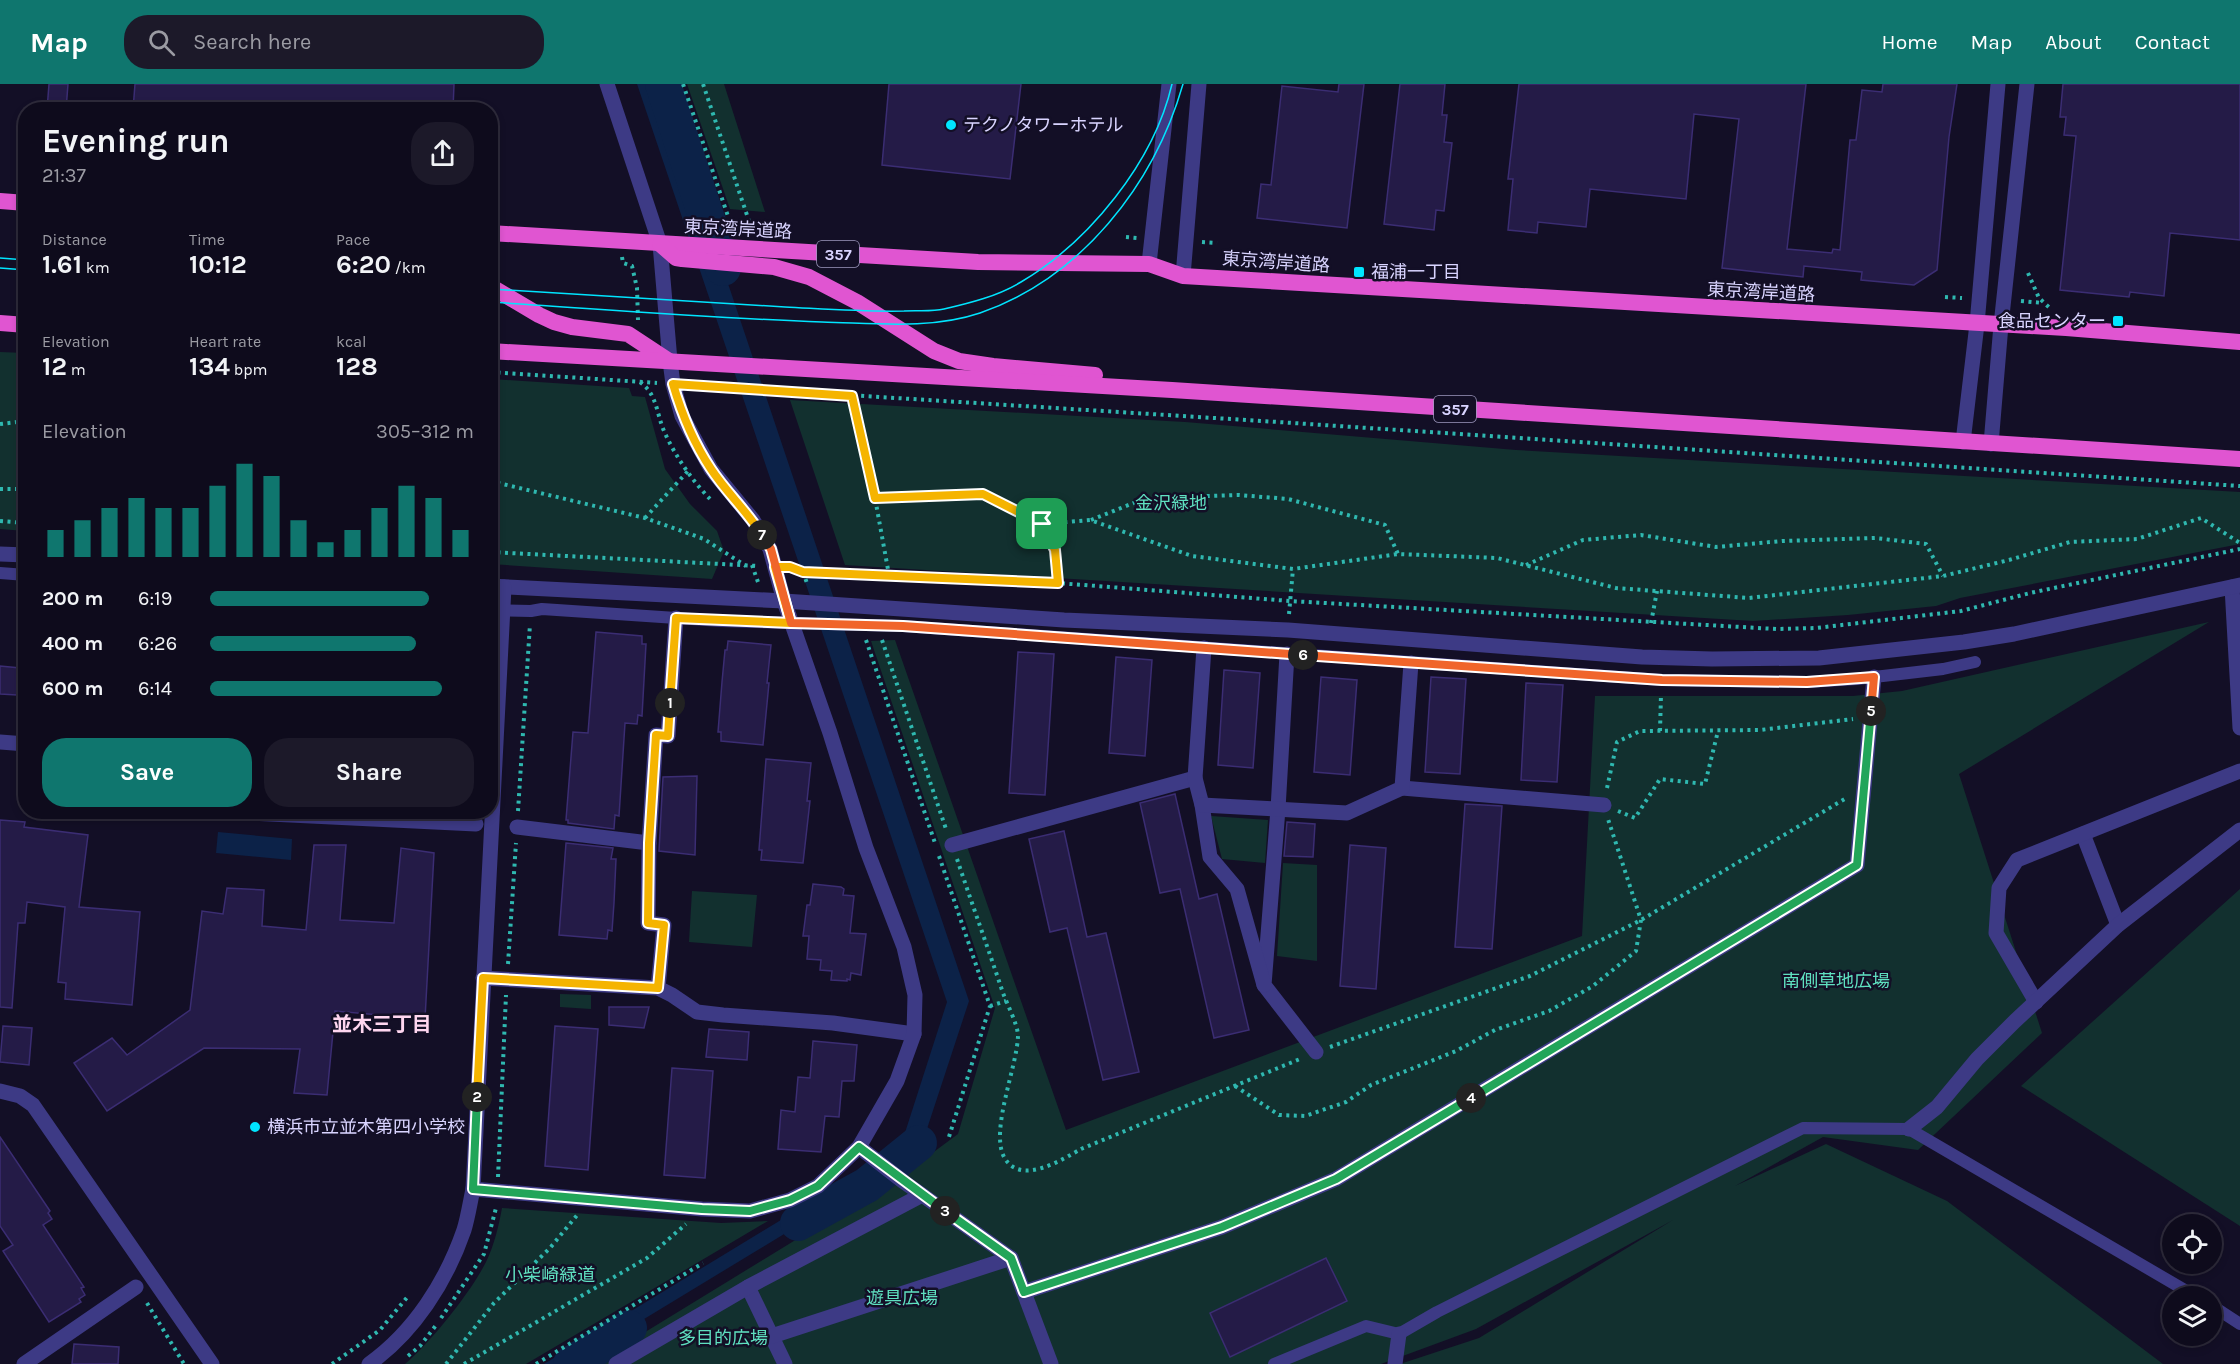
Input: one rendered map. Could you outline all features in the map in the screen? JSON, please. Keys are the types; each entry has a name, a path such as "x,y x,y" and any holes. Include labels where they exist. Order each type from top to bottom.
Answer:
{"highway":[{"path":"0,201 18,202"},
{"name":"東京湾岸道路","path":"498,234 978,262 1149,264 1183,276 2001,325 2240,342"},
{"name":"357","path":"660,244 676,258 682,260 774,267 809,277 848,297 934,351 959,361 1120,378 1172,390"},
{"path":"498,291 554,322 572,327 628,334 670,362"},
{"path":"0,323 18,324"},
{"name":"357","path":"498,351 1172,390 2240,459"}],"street":[{"path":"473,1189 702,1209 750,1211 790,1200 818,1186 865,1152 897,1080 914,1034 915,994 904,947 866,848 830,733 784,601 771,549 753,520 711,469 694,442 682,416 673,384 670,362 660,244 607,84"},
{"path":"1149,264 1169,84"},
{"path":"1183,276 1199,84"},
{"path":"1963,442 1977,324 1998,84"},
{"path":"1991,444 2001,325 2027,84"},
{"path":"0,554 18,555"},
{"path":"498,586 784,601 1064,620 1288,630 1642,657 1819,658 1964,642 2014,634 2236,586 2240,727"},
{"path":"658,988 664,925 648,923 649,843 656,735 668,736 676,618"},
{"path":"1204,648 1195,778 1202,805 1210,857 1237,889 1264,985 1316,1052"},
{"path":"1264,985 1287,654"},
{"path":"1402,788 1411,663"},
{"path":"1024,1292 1222,1227 1336,1179 1857,865 1874,677"},
{"path":"0,742 18,743"},
{"path":"2036,1002 1996,933 1999,888 2017,861 2240,771"},
{"path":"952,846 1195,778"},
{"path":"1202,805 1347,813 1402,788 1604,805"},
{"path":"374,819 476,824"},
{"path":"369,1364 400,1338 421,1314 448,1267 464,1229 473,1189 489,819"},
{"path":"517,827 649,843"},
{"path":"1909,1129 1937,1107 1977,1059 2118,925 2240,830"},
{"path":"2084,834 2118,925"},
{"path":"483,978 658,988 697,1012 833,1023 914,1034"},
{"path":"0,1091 20,1096 33,1106 212,1364"},
{"path":"865,1152 1011,1258 1051,1364"},
{"path":"616,1364 748,1287 922,1195"},
{"path":"772,1336 1011,1258"},
{"path":"24,1364 136,1287"},
{"path":"748,1287 785,1364"},
{"path":"1395,1364 1399,1334"}],"lane":[{"path":"0,573 18,574"},
{"path":"498,611 542,609 676,618 915,627 1662,680 1807,682 1943,669 1975,662"},
{"path":"1274,1364 1366,1326 1399,1334 1437,1312 1803,1128 1909,1129 2178,1286"},
{"path":"2222,1312 2240,1324"}],"path":[{"path":"683,84 732,228 752,230 704,84"},
{"path":"620,252 623,263 632,266 635,277 639,340"},
{"path":"639,360 639,381"},
{"path":"498,372 1301,423 2240,486"},
{"path":"852,396 875,498 889,575"},
{"path":"0,424 18,423"},
{"path":"645,518 688,471"},
{"path":"498,483 645,518 704,539 747,566"},
{"path":"0,489 18,489"},
{"path":"875,498 983,494 1042,524 1090,520 1146,498 1239,495 1288,499 1385,525 1398,554"},
{"path":"1090,520 1192,556 1293,569 1398,554 1497,558 1616,588 1749,598 1942,576 2070,542 2136,539 2201,518 2240,543"},
{"path":"0,521 18,522"},
{"path":"1042,524 1055,550 1058,583"},
{"path":"1526,564 1583,540 1641,535 1716,547 1782,541 1875,538 1926,544 1942,576"},
{"path":"498,552 790,567 803,572 1058,583 1290,601 1776,629 1816,628 1960,611 2030,593 2240,549"},
{"path":"1290,601 1293,569"},
{"path":"1652,623 1657,591"},
{"path":"860,625 990,1006 948,1140"},
{"path":"1660,731 1662,680"},
{"path":"1234,1086 1279,1115 1305,1116 1346,1102 1371,1085 1456,1051 1495,1030 1549,1011 1593,986 1636,951 1641,920 1604,805 1617,742 1640,731 1760,730 1870,717"},
{"path":"1604,805 1635,818 1660,779 1705,784 1718,731"},
{"path":"1018,1034 1001,1126 1000,1145 1004,1158 1012,1166 1034,1170 1051,1166 1082,1149 1316,1052 1530,975 1641,920 1864,787"},
{"path":"990,1006 1006,1000"},
{"path":"446,1364 495,1302 550,1248 592,1199"},
{"path":"464,1364 647,1258 702,1209"},
{"path":"536,1364 703,1263"},
{"path":"332,1364 380,1330 411,1293"}],"green space":[{"path":"687,84 724,84 765,212 730,209"},
{"path":"0,352 18,353 18,530 0,529"},
{"path":"498,379 629,388 632,396 645,397 665,469 690,504 717,531 724,551 712,579 498,564"},
{"name":"金沢緑地","path":"790,400 1185,422 1516,450 2240,492 2240,544 1960,598 1936,606 1753,621 845,565"},
{"path":"2209,622 1959,774 2042,1033 1918,1150 1823,1137 1735,1186 1826,1144 1947,1201 2163,1364 1400,1364 1479,1338 1673,1220 1476,1329 1381,1364 593,1364 908,1171 958,1134 995,1008 871,641 895,640 1066,1130 1582,936 1595,696 1853,696 1902,691"},
{"path":"1211,816 1268,820 1265,863 1222,859"},
{"path":"1283,863 1317,865 1317,961 1277,956"},
{"path":"2240,889 2240,1226 2021,1086"},
{"path":"692,891 757,895 752,947 689,942"},
{"path":"560,994 591,995 591,1009 560,1007"},
{"name":"小柴崎緑道","path":"502,1208 721,1223 768,1221 526,1364 405,1364 438,1330 461,1302 479,1274 491,1249"}],"water":[{"path":"637,84 661,84 969,1001 923,1141 873,1180 570,1364 544,1364 865,1169 902,1142 947,1002"},
{"path":"218,832 292,839 291,860 216,853"}],"building":[{"path":"49,84 68,84 67,102 48,102"},
{"path":"135,84 454,84 453,102 134,102"},
{"name":"テクノタワーホテル","path":"889,84 1021,84 1010,179 882,165"},
{"path":"1339,84 1364,84 1347,228 1257,218 1261,184 1271,185 1282,86 1338,92"},
{"path":"1400,84 1445,84 1442,115 1447,115 1444,142 1452,143 1444,211 1436,210 1434,230 1384,224"},
{"path":"1519,84 1806,84 1787,249 1832,253 1833,249 1840,250 1850,140 1856,140 1862,90 1882,92 1883,84 1957,84 1949,137 1937,270 1914,285 1861,280 1862,272 1804,266 1803,277 1722,268 1739,119 1694,114 1686,199 1590,189 1586,227 1538,222 1537,233 1508,230 1513,179 1508,179"},
{"path":"2063,84 2240,84 2240,240 2170,233 2164,296 2130,292 2129,297 2060,290 2076,136 2064,135 2066,117 2060,117"},
{"path":"596,632 642,636 642,644 646,644 642,716 638,715 637,724 625,723 619,816 615,815 614,829 568,823 566,820 573,732 588,733"},
{"path":"728,641 771,645 763,745 721,741 721,732 718,732 725,650 727,650"},
{"path":"1018,652 1054,654 1045,795 1009,793"},
{"path":"1116,657 1152,660 1145,756 1109,753"},
{"path":"0,666 18,668 17,695 0,694"},
{"path":"1224,670 1260,673 1253,768 1218,765"},
{"path":"1321,677 1357,680 1350,775 1314,772"},
{"path":"1431,677 1466,679 1460,774 1425,772"},
{"path":"1526,683 1563,685 1557,782 1521,780"},
{"path":"766,759 811,763 807,801 810,801 803,863 761,860 762,850 759,850"},
{"path":"697,776 695,855 659,851 663,777"},
{"path":"1175,794 1199,899 1217,894 1249,1030 1214,1038 1180,889 1160,893 1140,803"},
{"path":"1465,804 1502,806 1492,949 1455,947"},
{"path":"0,820 25,822 24,827 88,835 79,907 140,912 132,1005 65,999 66,983 58,982 65,907 27,902 25,923 18,923 12,1008 0,1007"},
{"path":"1287,822 1315,824 1313,857 1284,856"},
{"path":"1064,831 1087,937 1106,933 1139,1072 1103,1080 1067,928 1050,932 1029,839"},
{"path":"566,843 613,848 611,859 616,859 614,903 612,931 608,930 607,939 559,935"},
{"path":"314,845 346,845 340,920 394,923 401,848 434,853 425,1019 335,1011 327,1095 294,1093 300,1049 204,1048 107,1111 74,1063 112,1038 127,1055 190,1010 202,911 223,914 227,888 264,890 262,926 306,930"},
{"path":"1350,845 1386,848 1376,989 1340,986"},
{"path":"813,884 841,887 844,889 843,895 854,896 850,933 866,934 861,975 851,973 850,980 831,980 832,971 820,970 821,960 807,959 809,936 803,936 807,905 810,905"},
{"path":"609,1007 649,1007 644,1028 609,1025"},
{"path":"3,1026 32,1028 29,1065 0,1062"},
{"path":"555,1026 598,1029 588,1170 545,1166"},
{"path":"709,1029 749,1032 747,1060 706,1057"},
{"path":"813,1041 857,1045 854,1081 842,1081 839,1117 825,1116 821,1152 778,1149 781,1110 795,1112 798,1077 810,1078"},
{"path":"672,1068 713,1071 705,1178 664,1175"},
{"path":"0,1137 50,1211 48,1213 52,1219 43,1225 84,1287 81,1288 85,1295 79,1299 81,1302 49,1322 3,1251 13,1245 0,1226"},
{"path":"1326,1258 1347,1301 1230,1357 1210,1313"},
{"path":"74,1344 119,1347 118,1364 72,1364"}],"waterway":[{"path":"663,84 723,268"},
{"path":"798,1223 867,1185 919,1143"},
{"path":"571,1364 629,1328"}],"tram line":[{"path":"498,289 859,311 934,310 974,302 1021,282 1071,245 1094,222 1134,170 1150,142 1163,113 1172,84"},
{"path":"498,303 739,318 881,324 941,322 980,313 1017,297 1050,277 1081,252 1109,223 1133,192 1153,157 1170,121 1183,84"},
{"path":"0,258 18,259"},
{"path":"0,268 18,269"}],"place":[{"name":"テクノタワーホテル","path":"951,125"},
{"name":"福浦一丁目","path":"1359,272"},
{"name":"食品センター","path":"2118,321"},
{"name":"横浜市立並木第四小学校","path":"255,1127"}],"district":[{"name":"並木三丁目","path":"382,1024"}],"route":[{"path":"1042,524 983,494 875,498 852,396 673,384 682,416 694,442 711,469 753,520 771,549 776,572 791,623 903,626 1662,680 1807,682 1874,677 1857,865 1336,1179 1222,1227 1024,1292 1011,1258 859,1147 818,1186 790,1200 750,1211 702,1209 473,1189 483,978 658,988 664,925 648,923 649,843 656,735 668,736 676,618 791,623 775,567 790,567 803,572 1058,583 1055,550 1042,524"}],"park label":[{"name":"南側草地広場","path":"1836,981"},
{"name":"遊具広場","path":"902,1298"},
{"name":"多目的広場","path":"723,1338"}]}
